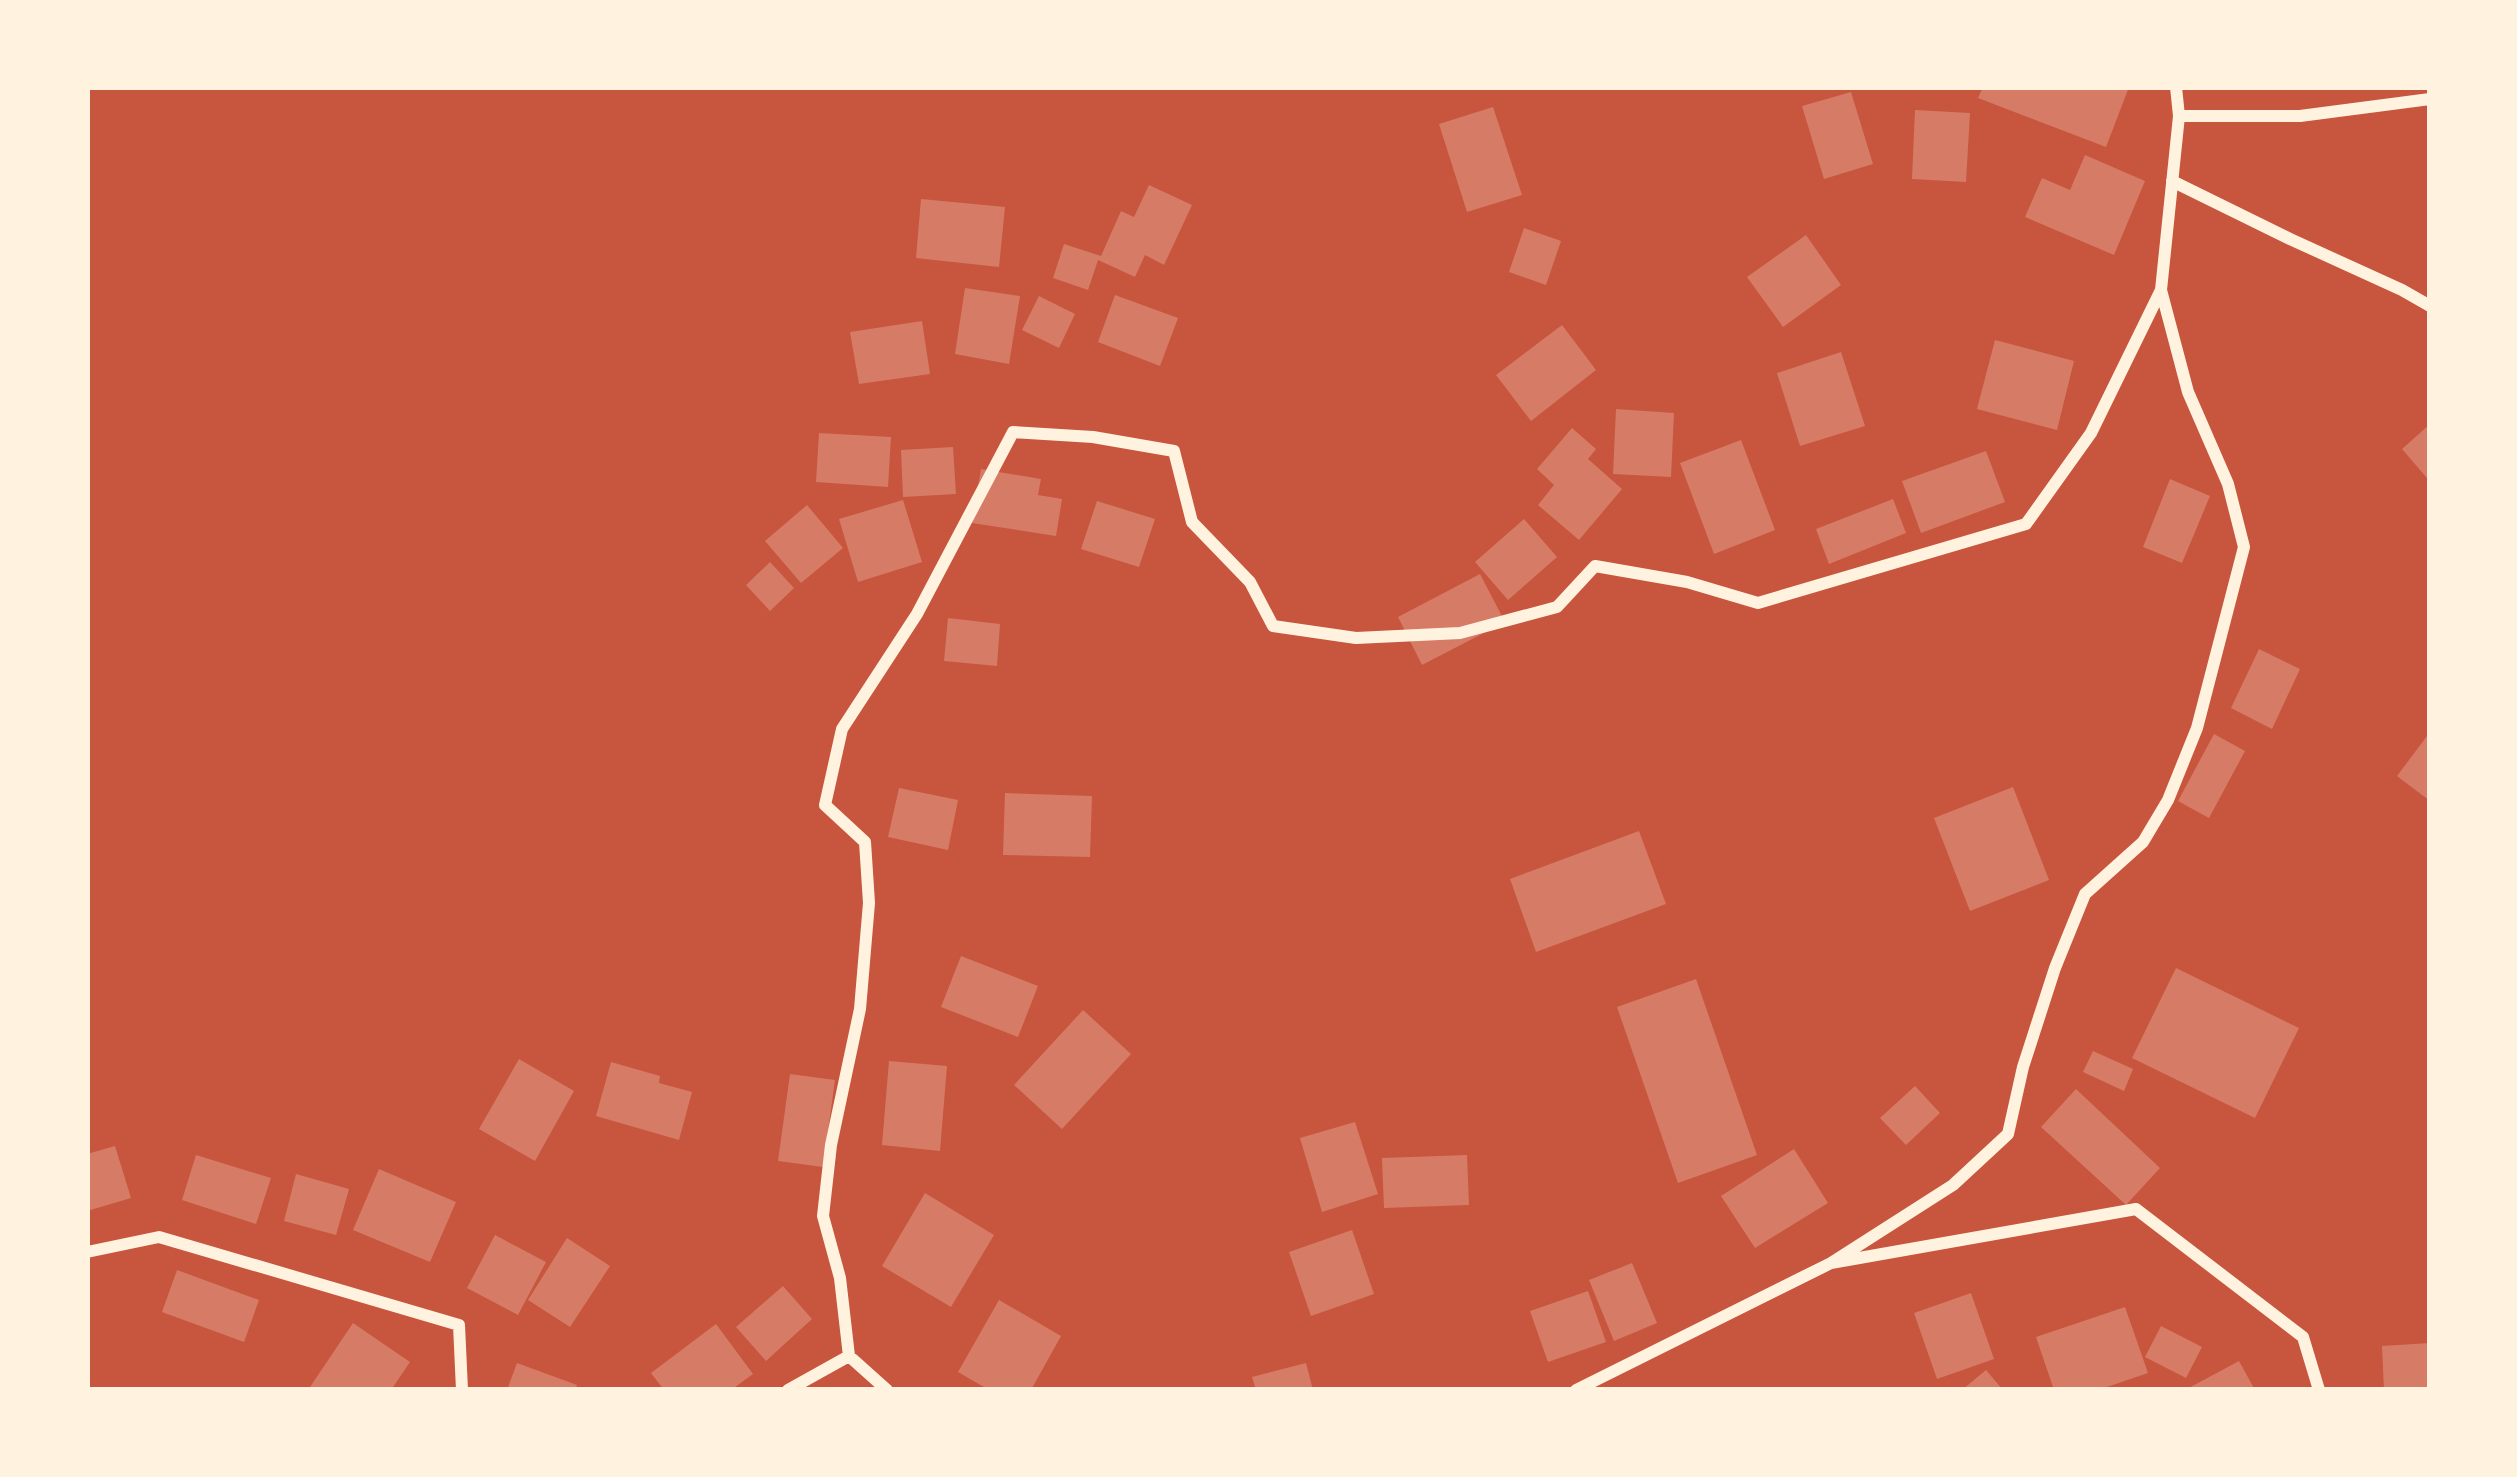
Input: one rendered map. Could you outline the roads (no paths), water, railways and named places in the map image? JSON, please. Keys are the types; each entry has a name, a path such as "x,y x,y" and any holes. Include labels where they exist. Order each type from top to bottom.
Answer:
{"street":[{"path":"887,1390 849,1356 840,1278 823,1216 831,1145 860,1010 868,903 865,842 825,805 842,729 917,614 1013,432 1093,436 1174,452 1192,521 1250,582 1273,626 1356,638 1460,633 1557,607 1595,566 1687,582 1758,603 2026,524 2091,433 2161,290 2179,116 2176,87"},
{"path":"2179,116 2300,116 2430,99"},
{"path":"2172,181 2430,306"},
{"path":"1576,1390 1831,1263 1953,1185 2008,1134 2023,1067 2085,894 2143,842 2168,800 2198,728 2244,547 2228,484 2188,392 2161,290"},
{"path":"1831,1263 2137,1208 2303,1337 2319,1390"},
{"path":"87,1252 159,1237 459,1325 462,1390"},
{"path":"788,1390 849,1356"}]}
